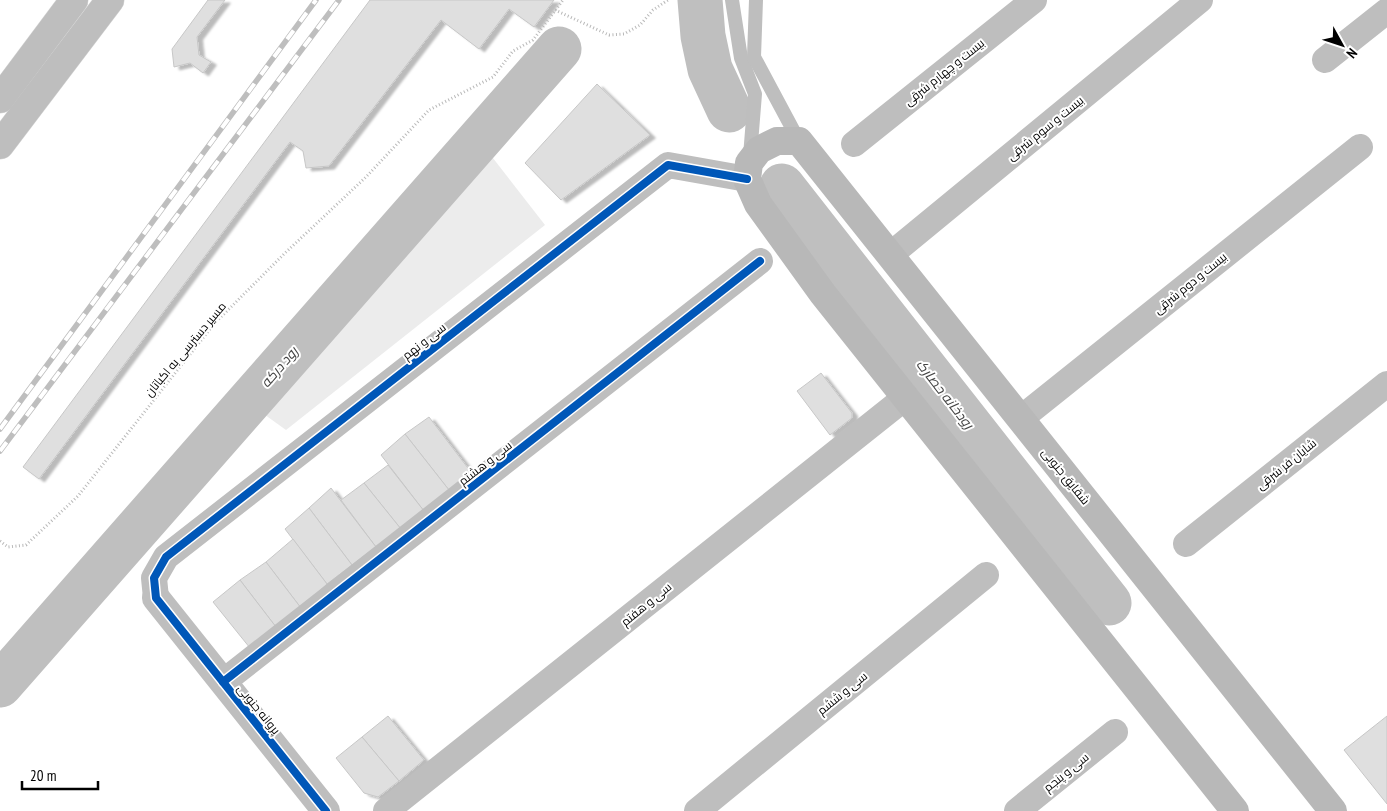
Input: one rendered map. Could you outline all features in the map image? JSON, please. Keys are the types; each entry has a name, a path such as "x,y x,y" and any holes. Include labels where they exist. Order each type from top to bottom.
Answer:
{"main road":[{"path":"0,99 74,0"},
{"path":"0,144 110,0"},
{"path":"799,141 777,141 758,150 748,171 758,204 823,294 1234,811"},
{"name":"شقایق جنوبی","path":"799,141 1333,811"},
{"name":"پروانه جنوبی","path":"156,598 326,811"}],"street":[{"name":"بیست و چهارم شرقی","path":"854,144 1034,0"},
{"name":"بیست و سوم شرقی","path":"890,255 1200,0"},
{"path":"1325,60 1387,11"},
{"name":"بیست و دوم شرقی","path":"1020,419 1360,147"},
{"name":"سی و نهم","path":"156,598 154,578 166,557 668,165 748,171"},
{"name":"سی و هشتم","path":"224,682 760,261"},
{"name":"شایان فر شرقی","path":"1186,544 1387,384"},
{"name":"سی و هفتم","path":"386,811 906,397"},
{"name":"سی و ششم","path":"697,811 986,575"},
{"name":"سی و پنجم","path":"1016,811 1115,732"}],"lane":[{"path":"732,0 741,58 755,94 748,171"},
{"path":"756,0 754,57 799,141"}],"path":[{"path":"563,0 555,10 609,35 624,34 640,25 653,10 668,0"}],"shaded area":[{"path":"489,153 545,225 286,430 261,412"}],"building":[{"path":"208,0 225,0 197,37 199,55 211,62 203,73 190,63 174,67 172,49"},
{"path":"370,0 554,0 534,27 509,9 479,49 441,20 329,166 306,168 303,151 290,142 39,479 23,467"},
{"path":"597,84 650,135 561,200 525,163"},
{"path":"821,373 852,413 852,418 830,435 797,391"},
{"path":"429,417 471,472 449,490 405,434"},
{"path":"405,434 449,490 424,511 381,455"},
{"path":"388,465 424,511 401,529 364,483"},
{"path":"364,483 401,529 376,547 341,500"},
{"path":"331,488 376,547 352,565 309,508"},
{"path":"309,508 352,565 327,584 285,529"},
{"path":"293,539 327,584 301,608 266,562"},
{"path":"266,562 301,608 276,627 240,580"},
{"path":"240,580 276,627 250,648 213,602"},
{"path":"388,716 424,760 399,781 362,737"},
{"path":"1387,716 1387,804 1344,750"},
{"path":"362,737 399,781 378,797 364,793 336,758"}],"waterway":[{"name":"رودخانه حصارک","path":"700,0 703,36 710,69 729,110"},
{"name":"رود درکه","path":"0,685 559,49"},
{"name":"رودخانه حصارک","path":"782,186 1109,603"}],"railway":[{"path":"0,429 316,0"},
{"path":"0,451 339,0"}],"cycle path":[{"path":"326,811 156,598 154,578 166,557 668,165 747,179"},
{"path":"223,682 760,261"}]}
